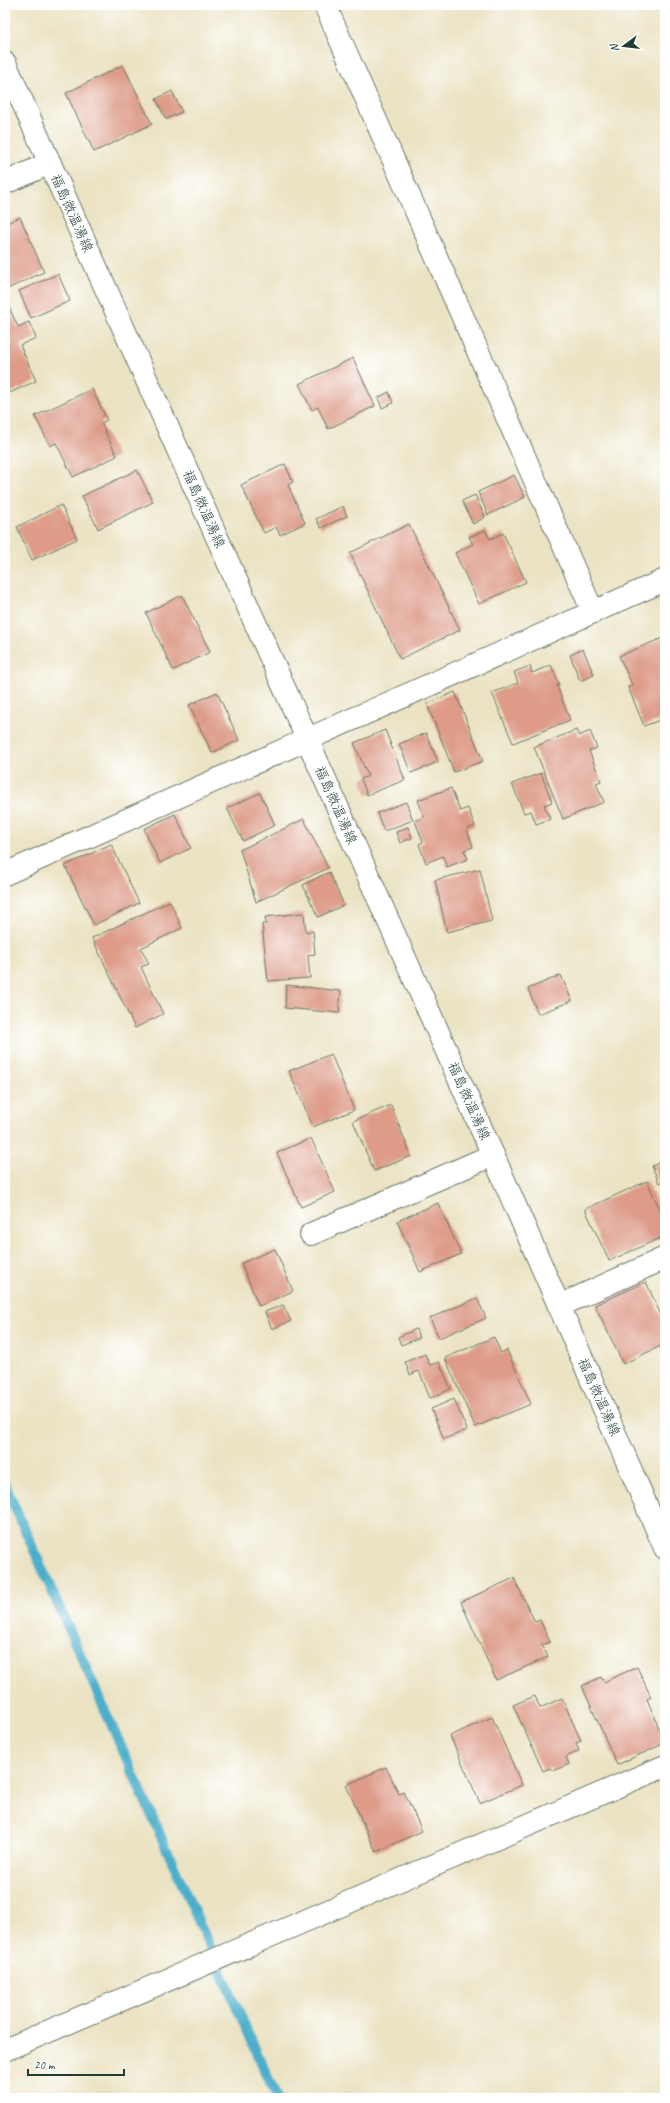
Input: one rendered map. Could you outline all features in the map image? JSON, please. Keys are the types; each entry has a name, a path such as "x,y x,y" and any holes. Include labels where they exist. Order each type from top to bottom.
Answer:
{"street":[{"path":"325,5 593,612"},
{"name":"福島微温湯線","path":"5,62 493,1155 665,1548"},
{"path":"5,183 50,163"},
{"path":"5,874 665,580"},
{"path":"311,1234 493,1155"},
{"path":"559,1306 665,1258"},
{"path":"5,2050 665,1766"}],"building":[{"path":"123,65 152,124 94,152 66,93"},
{"path":"172,91 182,112 166,119 156,99"},
{"path":"20,217 44,272 5,290 5,224"},
{"path":"58,274 70,301 31,318 19,291"},
{"path":"5,298 18,327 29,322 36,338 20,345 36,381 5,395"},
{"path":"353,358 375,406 328,429 318,407 312,410 299,384"},
{"path":"92,389 107,420 101,423 117,456 73,477 56,443 50,446 35,416"},
{"path":"389,392 393,403 382,408 378,398"},
{"path":"285,464 293,482 288,485 305,523 280,535 276,527 264,533 241,485"},
{"path":"137,470 153,502 98,529 82,496"},
{"path":"514,475 525,497 488,515 478,492"},
{"path":"475,495 485,517 473,524 462,501"},
{"path":"61,505 77,539 32,560 17,527"},
{"path":"343,506 347,516 321,528 316,519"},
{"path":"409,524 460,630 400,659 350,553"},
{"path":"485,530 490,539 503,533 526,582 479,604 455,553 473,544 469,537"},
{"path":"182,595 210,652 173,670 146,613"},
{"path":"665,637 665,718 644,726 628,687 632,685 619,656"},
{"path":"583,649 594,675 580,681 570,655"},
{"path":"551,665 570,720 513,743 492,693 518,683 514,672 530,666 532,673"},
{"path":"217,692 239,740 212,753 189,705"},
{"path":"455,692 483,761 454,772 427,704"},
{"path":"385,730 405,780 367,795 361,779 368,776 354,743"},
{"path":"576,730 579,736 590,731 597,748 589,751 601,781 596,783 604,802 563,819 534,747"},
{"path":"426,733 438,762 411,773 399,744"},
{"path":"541,773 552,802 544,805 550,819 536,824 531,811 524,813 512,784"},
{"path":"451,788 460,811 468,808 475,826 467,829 473,847 464,850 468,859 447,867 443,856 426,863 419,844 423,842 415,821 424,817 418,800"},
{"path":"260,793 275,825 243,841 227,808"},
{"path":"406,802 413,820 384,831 377,813"},
{"path":"175,814 191,848 160,863 144,829"},
{"path":"304,819 328,868 256,902 240,850"},
{"path":"408,827 412,838 400,843 396,832"},
{"path":"111,844 139,903 94,925 65,866"},
{"path":"480,869 492,921 447,932 435,880"},
{"path":"329,872 344,905 318,917 303,885"},
{"path":"170,901 182,928 141,948 149,964 141,967 163,1014 135,1028 92,938"},
{"path":"304,913 306,932 313,931 315,954 308,955 310,978 268,981 262,924 266,924 265,917"},
{"path":"561,975 572,1001 538,1014 528,989"},
{"path":"286,985 341,991 339,1013 285,1008"},
{"path":"331,1054 354,1110 313,1127 289,1071"},
{"path":"391,1105 411,1156 374,1171 353,1121"},
{"path":"311,1138 335,1192 301,1207 277,1153"},
{"path":"665,1160 665,1180 659,1183 652,1166"},
{"path":"647,1181 665,1221 665,1236 609,1261 585,1209"},
{"path":"438,1203 461,1254 420,1272 397,1221"},
{"path":"275,1249 293,1291 259,1306 241,1263"},
{"path":"646,1282 665,1324 665,1344 623,1364 595,1305"},
{"path":"477,1298 486,1318 439,1338 430,1318"},
{"path":"283,1305 291,1321 272,1329 265,1312"},
{"path":"416,1329 419,1338 401,1345 398,1337"},
{"path":"494,1337 501,1353 507,1350 531,1404 475,1427 445,1358"},
{"path":"425,1354 430,1365 439,1362 451,1389 430,1398 419,1371 410,1375 405,1362"},
{"path":"454,1399 467,1430 444,1439 431,1409"},
{"path":"514,1578 535,1622 540,1620 550,1642 542,1645 548,1657 496,1680 461,1602"},
{"path":"637,1667 651,1697 647,1699 665,1743 617,1765 582,1686 601,1677 604,1682"},
{"path":"535,1696 540,1708 562,1698 581,1741 576,1743 579,1751 566,1757 569,1764 553,1771 550,1768 543,1771 513,1705"},
{"path":"492,1717 522,1785 480,1803 450,1736"},
{"path":"386,1767 399,1794 404,1792 422,1831 376,1852 346,1785"}],"waterway":[{"path":"5,1485 277,2098"}]}
